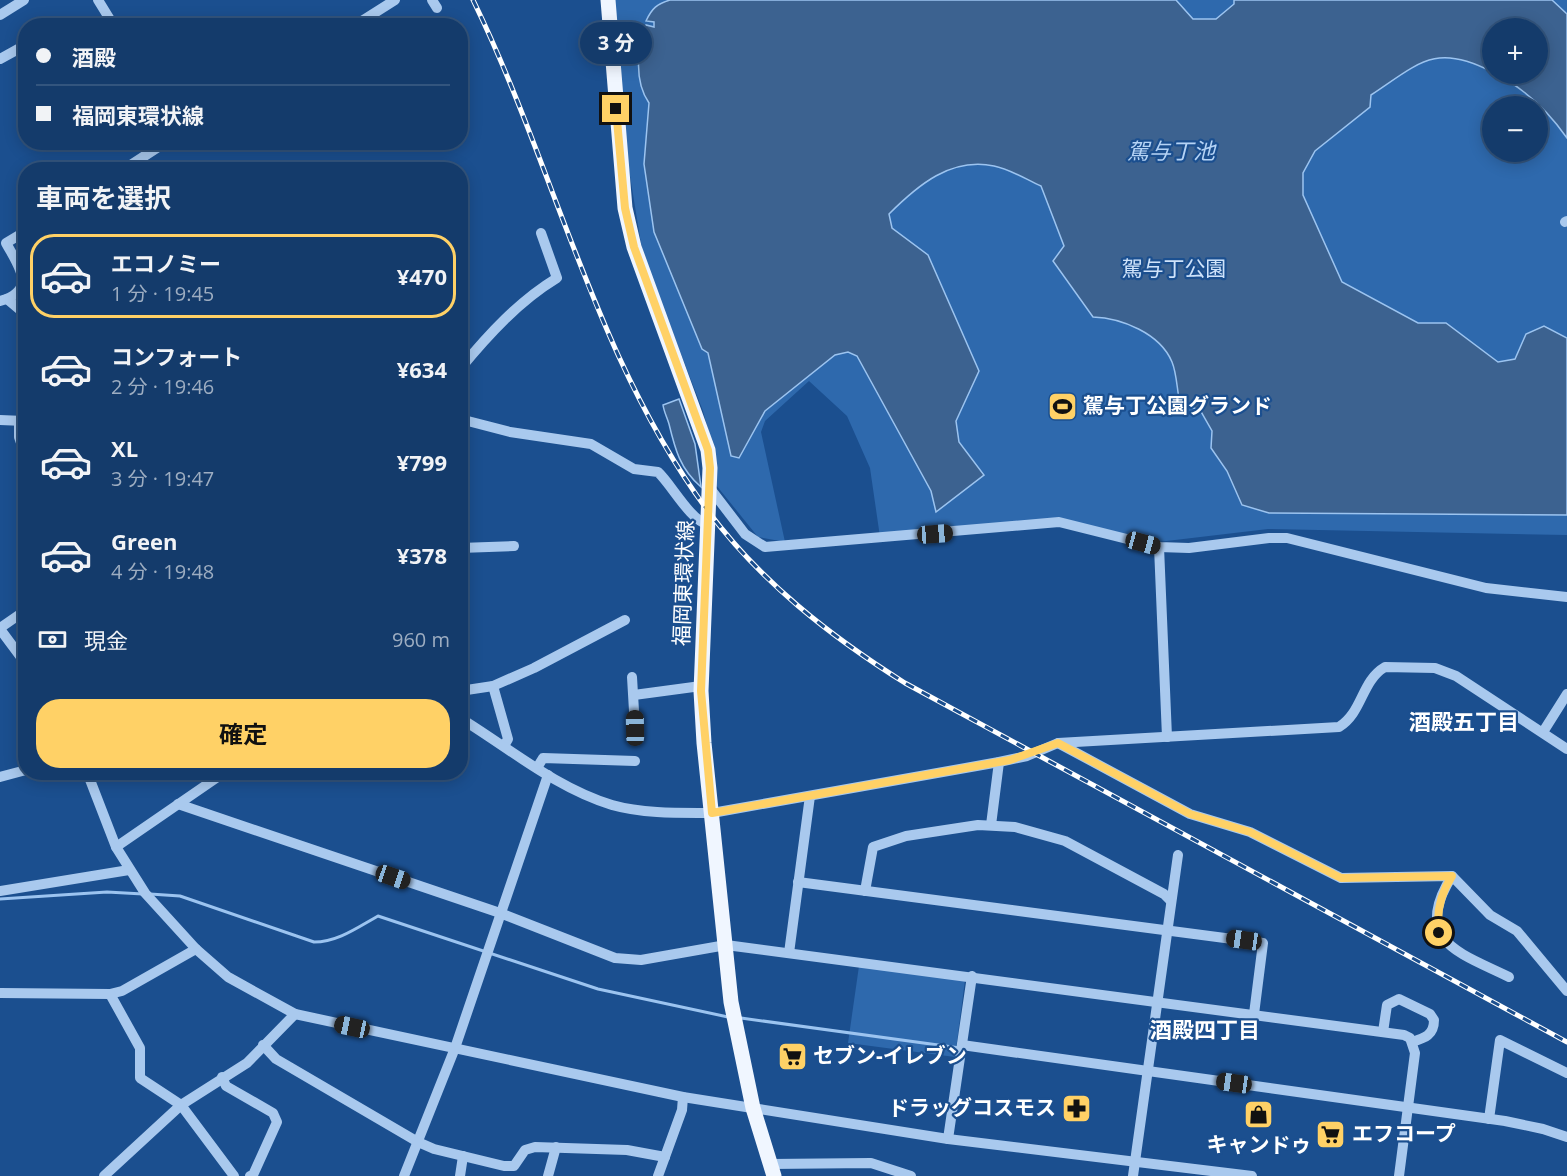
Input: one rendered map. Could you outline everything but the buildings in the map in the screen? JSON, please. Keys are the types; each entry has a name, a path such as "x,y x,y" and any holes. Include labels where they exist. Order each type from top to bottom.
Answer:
{"main road":[{"name":"福岡東環状線","path":"608,0 625,208 641,268 708,450 709,487 701,686 704,743 731,1002 753,1108 772,1170"}],"street":[{"path":"0,15 24,0"},
{"path":"99,0 109,18"},
{"path":"367,18 395,0"},
{"path":"0,59 18,50"},
{"path":"135,162 154,150"},
{"path":"0,233 18,264"},
{"path":"468,360 503,320 527,302 534,292 557,278 541,233"},
{"path":"6,243 18,236"},
{"path":"18,292 3,300 18,310"},
{"path":"0,420 18,421"},
{"path":"468,421 510,432 591,444 634,469 658,472 689,510 702,523 707,524"},
{"path":"709,487 745,534 765,547 1059,522 1159,547 1189,548 1269,538 1287,538 1486,588 1538,596 1567,597"},
{"path":"468,548 514,546"},
{"path":"1159,547 1167,737"},
{"path":"18,616 0,629 18,653"},
{"path":"468,691 493,686 538,666 625,620"},
{"path":"468,723 548,775 582,793 619,807 655,812 712,813 999,762 1027,756 1046,746 1058,743 1340,727 1351,720 1376,672 1385,667 1435,668 1456,676 1567,749"},
{"path":"632,677 635,728"},
{"path":"493,686 508,739 504,746"},
{"path":"634,695 701,686"},
{"path":"1543,732 1567,694"},
{"path":"1058,743 1190,814 1250,832 1341,878 1452,876 1490,915 1517,931 1567,991"},
{"path":"537,768 543,758 635,761"},
{"path":"991,825 999,762"},
{"path":"0,777 18,772"},
{"path":"404,1176 455,1048 548,775"},
{"path":"90,780 116,848 145,893 196,949 249,991 295,1014 683,1097 948,1139 1246,1176"},
{"path":"116,848 213,780"},
{"path":"789,953 810,796"},
{"path":"178,804 500,913 615,958 641,960 726,945 1404,1035 1412,1042 1416,1053 1400,1176"},
{"path":"865,891 871,852 879,843 906,836 991,825 1016,827 1065,842 1164,894 1171,901"},
{"path":"1134,1176 1156,1002 1178,855"},
{"path":"0,891 129,870"},
{"path":"1452,876 1446,885 1437,919 1439,933 1453,950 1509,977"},
{"path":"798,882 1263,943 1254,1014"},
{"path":"0,993 110,994 122,991 196,949"},
{"path":"948,1139 972,976"},
{"path":"110,994 140,1048 140,1078 181,1105 234,1176"},
{"path":"1383,1032 1387,1005 1390,1001 1399,999 1430,1014 1434,1020 1432,1032 1412,1042"},
{"path":"104,1176 181,1105 247,1063 295,1014"},
{"path":"1489,1119 1500,1040 1567,1073"},
{"path":"263,1045 276,1059 418,1142 463,1156 504,1166 514,1166 525,1150 535,1147 627,1150 665,1157"},
{"path":"962,1045 1489,1119 1543,1129 1567,1137"},
{"path":"222,1077 226,1086 273,1113 277,1122 253,1175 250,1176"},
{"path":"658,1176 682,1110 683,1097"},
{"path":"548,1176 556,1147"},
{"path":"460,1176 463,1156"},
{"path":"772,1170 871,1163 911,1176"}],"green space":[{"name":"駕与丁池","path":"614,0 1567,0 1567,535 1268,529 1158,542 1060,519 880,537 870,468 847,416 809,381 765,421 761,432 785,542 758,537 716,485 715,455 703,411 643,256 626,151"},
{"path":"859,966 965,980 955,1057 848,1043"}],"water":[{"name":"駕与丁池","path":"670,0 1176,0 1193,19 1216,19 1234,4 1234,0 1552,0 1567,14 1567,138 1548,115 1548,96 1528,96 1512,84 1548,84 1548,18 1482,18 1482,68 1456,59 1441,58 1428,61 1415,66 1371,95 1370,107 1315,151 1303,173 1303,195 1342,282 1418,323 1446,323 1498,362 1515,359 1526,334 1544,326 1567,338 1567,515 1269,513 1242,505 1227,471 1211,448 1212,431 1200,410 1180,404 1174,367 1166,352 1159,343 1139,329 1115,320 1093,317 1053,261 1064,246 1041,186 1006,170 978,164 950,170 936,176 912,193 889,214 892,228 928,255 979,371 956,421 959,442 984,475 936,512 931,491 857,356 848,352 835,355 765,411 739,458 731,456 708,353 702,349 654,232 644,164 649,103 641,85 638,65 646,25 654,27 654,22 646,21 658,5"},
{"path":"679,399 695,444 701,487 688,473 679,458 663,408 663,405"}],"waterway":[{"path":"0,899 107,892 143,894"},
{"path":"150,894 180,896 314,942 340,937 378,916 598,989 728,1017"},
{"path":"741,1018 960,1048"}],"railway":[{"path":"473,0 502,64 579,262 635,391 669,452 708,511 729,537 774,584 824,627 905,683 1567,1042"}],"place":[{"name":"駕与丁公園グランド","path":"1062,406"},
{"name":"セブン-イレブン","path":"792,1056"},
{"name":"ドラッグコスモス","path":"1077,1108"},
{"name":"キャンドゥ","path":"1259,1114"},
{"name":"エフコープ","path":"1331,1134"}],"district":[{"name":"酒殿五丁目","path":"1464,722"},
{"name":"酒殿四丁目","path":"1205,1030"}],"route":[{"path":"616,109 625,208 634,247 651,300 695,410 708,450 710,468 701,691 712,813 1010,760 1027,756 1046,746 1058,743 1190,814 1250,832 1341,878 1452,876 1446,885 1441,901 1437,919 1439,933"}],"park label":[{"name":"駕与丁公園","path":"1174,269"}]}
